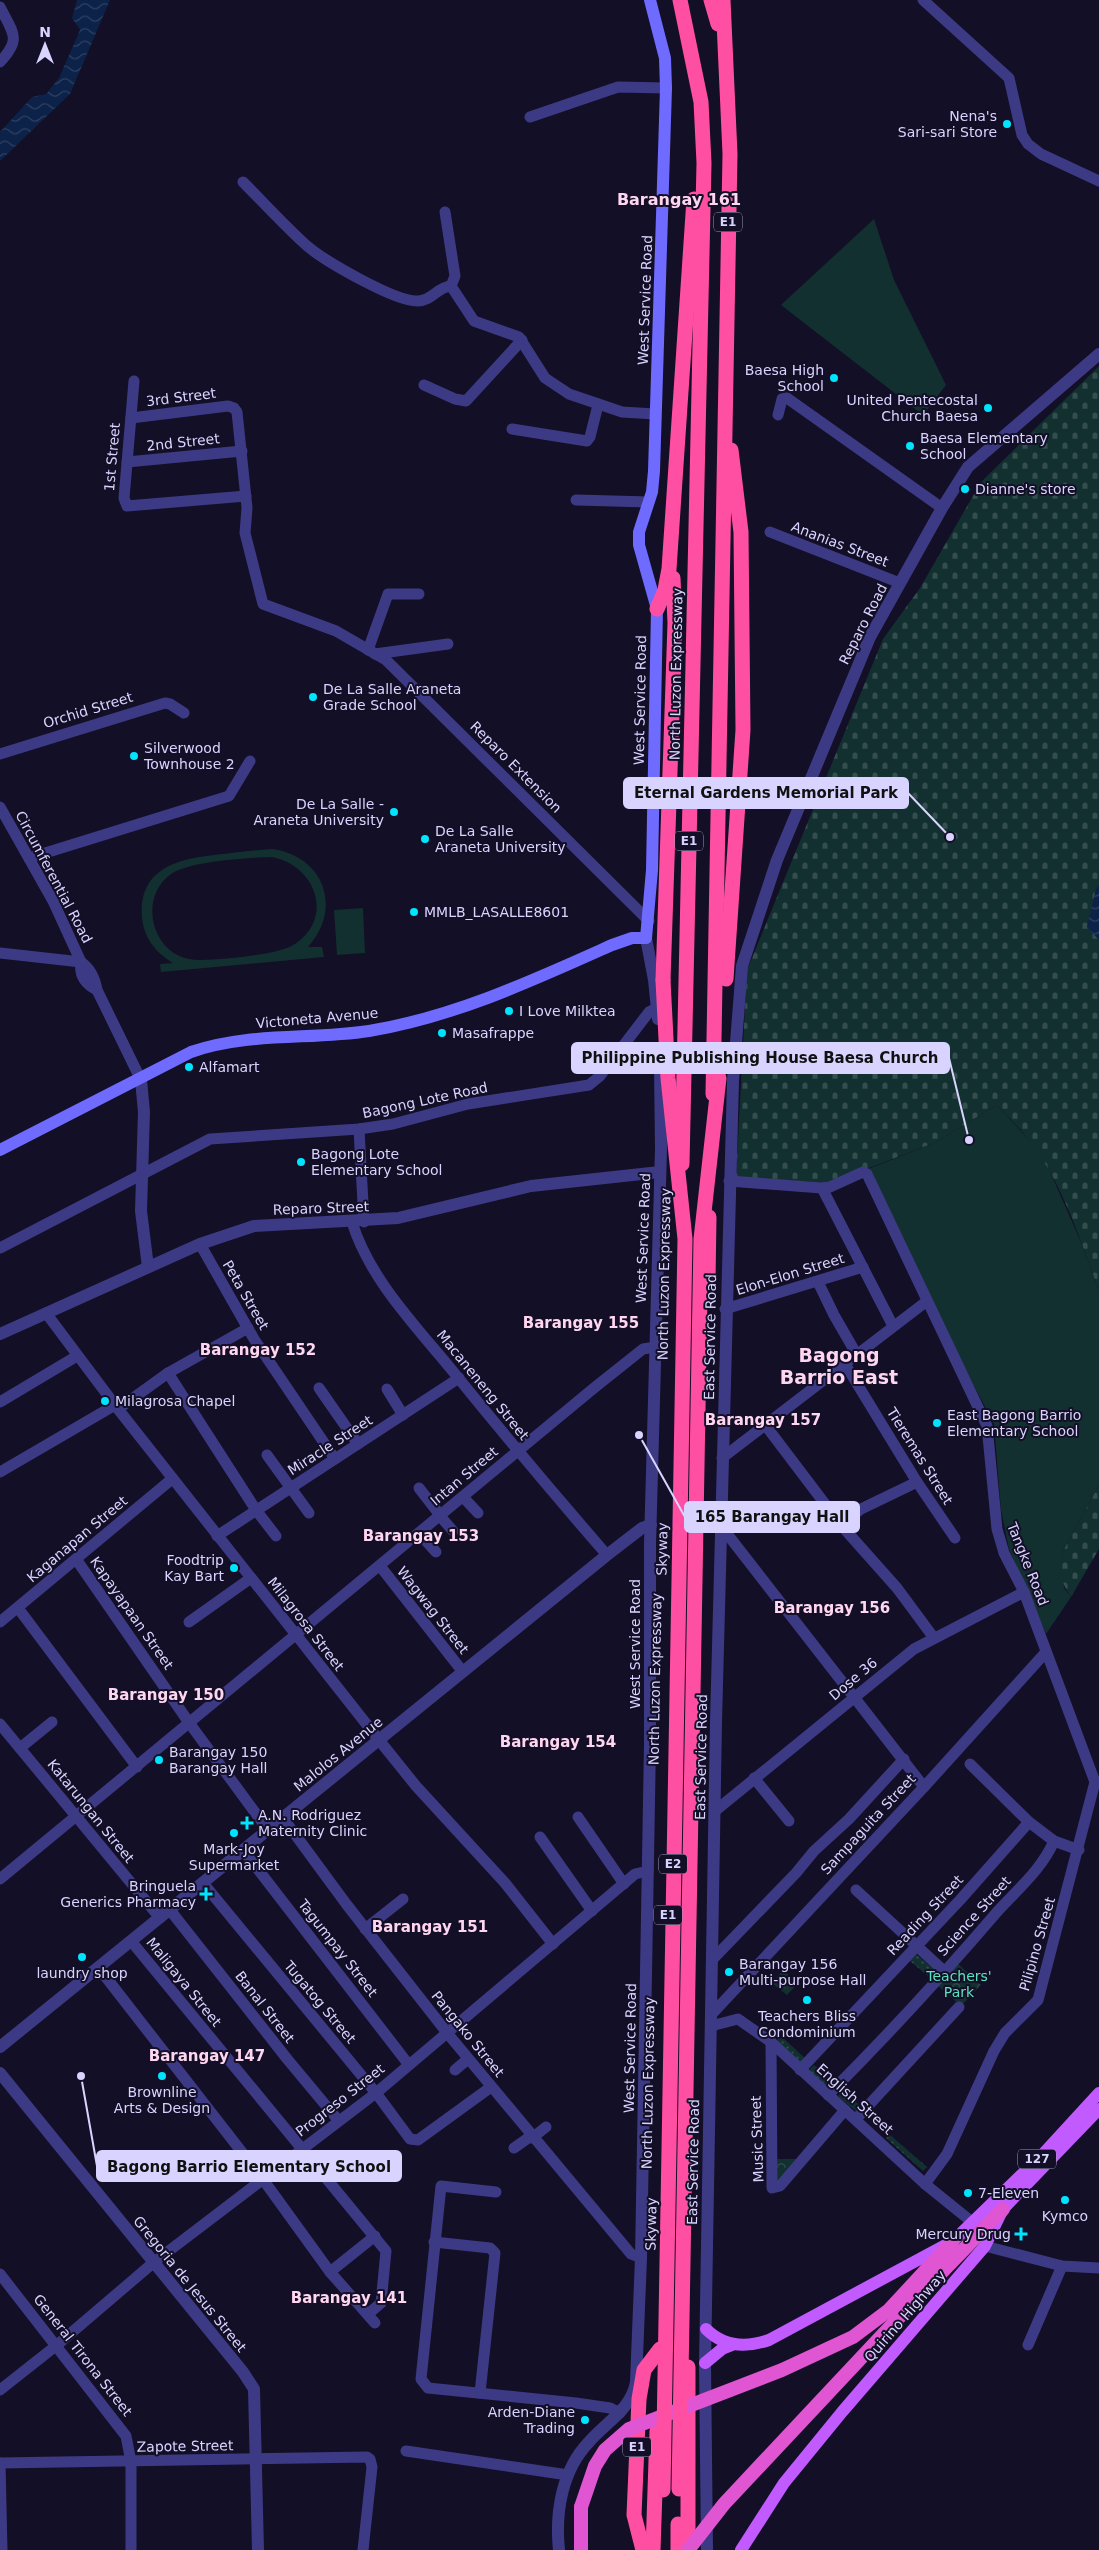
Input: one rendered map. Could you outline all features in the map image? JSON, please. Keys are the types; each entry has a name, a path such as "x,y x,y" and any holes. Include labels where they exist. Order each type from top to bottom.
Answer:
{"highway":[{"name":"North Luzon Expressway","path":"653,2550 660,2348 675,1490 704,163 701,102 680,0"},
{"name":"E1","path":"711,0 726,52"},
{"name":"E1","path":"688,2550 690,2045 700,1554 717,939 724,392 730,154 723,0"},
{"name":"E1","path":"726,52 731,0"},
{"path":"657,608 665,590 671,537 701,102"},
{"name":"E2","path":"678,2550 701,1239 719,1078 743,730 742,532 724,392"},
{"name":"Skyway","path":"661,2550 685,1239 668,1078 663,980 675,623 671,537"},
{"path":"582,2550 581,2507 595,2466 605,2450 629,2429 782,2370 853,2336 889,2310 1003,2208"},
{"path":"688,2550 724,2504 930,2275 953,2241"},
{"name":"E1","path":"643,2550 634,2515 639,2399 644,2370 660,2348"}],"main road":[{"name":"West Service Road","path":"646,938 652,870 657,608 639,545 639,532 649,502 654,471 666,88 665,58 650,0"},
{"name":"Victoneta Avenue","path":"0,1150 141,1080 191,1052 207,1046 254,1039 369,1030 445,1013 498,994 628,939 646,938"},
{"name":"127","path":"953,2241 1036,2160 1099,2093"},
{"name":"Quirino Highway","path":"741,2550 772,2499 795,2470 854,2397 985,2246 1003,2208 1098,2113"},
{"path":"705,2363 713,2355 732,2345 756,2344 769,2340 953,2241"},
{"path":"706,2329 713,2336 732,2345"}],"street":[{"path":"923,0 1009,78 1022,135 1028,144 1041,154 1099,181"},
{"path":"0,7 14,34 15,41 12,50 0,62"},
{"path":"530,117 618,87 666,88"},
{"path":"243,182 307,246 383,290 402,299 416,301 432,297 441,288 451,286"},
{"path":"445,212 456,276 451,286"},
{"path":"451,286 474,321 522,340 545,378 568,394 622,412 655,414"},
{"path":"424,385 455,399 466,401 522,340"},
{"name":"Reparo Road","path":"742,966 777,860 870,637 942,508 968,467 1099,354"},
{"name":"1st Street","path":"134,381 124,498 127,506 246,496"},
{"path":"778,415 782,399 787,398 942,508"},
{"path":"512,429 587,441 590,437 598,405"},
{"name":"3rd Street","path":"131,418 228,406 234,408"},
{"name":"Reparo Extension","path":"234,408 242,451 246,496 245,533 263,604 292,613 336,631 386,660 649,921"},
{"name":"2nd Street","path":"127,462 242,451"},
{"path":"576,500 620,499 649,502"},
{"name":"Ananias Street","path":"770,532 900,583"},
{"path":"419,594 388,594 372,652 448,644"},
{"name":"Orchid Street","path":"0,754 165,703 184,712"},
{"path":"29,858 230,796 250,762"},
{"name":"Circumferential Road","path":"0,807 53,901 81,962 80,970 87,985 97,990 141,1080 144,1112 140,1212 148,1267"},
{"name":"West Service Road","path":"559,2550 558,2519 568,2474 590,2441 620,2413 633,2395 636,2382 642,2258 648,1871 650,1524 661,1071 657,1008 646,938"},
{"path":"0,953 81,962"},
{"name":"East Service Road","path":"708,2550 705,2363 725,1308 733,1081 742,966"},
{"name":"Bagong Lote Road","path":"0,1248 141,1174 218,1137 359,1129 393,1124 468,1104 589,1085 600,1076 649,1012 657,1008"},
{"name":"Macaneneng Street","path":"359,1129 358,1222 362,1247 380,1278 518,1451 607,1555"},
{"name":"Reparo Street","path":"0,1334 200,1244 254,1226 358,1222 398,1218 531,1186 660,1172"},
{"name":"Tangke Road","path":"822,1188 830,1187 863,1172 867,1174 987,1426 997,1529 1004,1553 1024,1592 1093,1774 1095,1782 1092,1801"},
{"path":"729,1181 822,1188 893,1326"},
{"name":"Peta Street","path":"200,1244 248,1328 335,1459"},
{"name":"Elon-Elon Street","path":"725,1308 818,1282 863,1267"},
{"path":"818,1282 857,1355"},
{"path":"722,1458 927,1301"},
{"name":"Milagrosa Street","path":"46,1313 172,1479 416,1786 499,1876 554,1944"},
{"path":"0,1472 116,1407 168,1373 248,1328"},
{"name":"Intan Street","path":"0,1879 643,1349 655,1347"},
{"path":"0,1402 77,1356"},
{"name":"Tieremas Street","path":"845,1364 917,1482 955,1538"},
{"path":"168,1373 256,1510 276,1536"},
{"name":"Miracle Street","path":"217,1536 459,1378"},
{"path":"319,1388 358,1444"},
{"path":"386,1389 403,1414"},
{"path":"766,1426 840,1525 897,1588 934,1638"},
{"path":"267,1455 309,1513"},
{"name":"Kaganapan Street","path":"0,1622 172,1479"},
{"path":"840,1525 861,1509 917,1482"},
{"path":"418,1488 453,1530"},
{"path":"463,1497 478,1513"},
{"name":"Malolos Avenue","path":"0,2047 607,1555 650,1524"},
{"path":"721,1526 924,1786"},
{"path":"419,1533 436,1552"},
{"name":"Kapayapaan Street","path":"76,1559 190,1724 268,1830"},
{"name":"Wagwag Street","path":"380,1566 463,1672"},
{"path":"189,1622 251,1578"},
{"name":"Dose 36","path":"715,1811 897,1661 934,1638 1024,1592"},
{"path":"18,1608 137,1767"},
{"name":"Sampaguita Street","path":"711,2021 1046,1652"},
{"path":"20,1748 52,1722"},
{"name":"Katarungan Street","path":"0,1724 77,1817 165,1914"},
{"path":"712,1958 904,1759"},
{"path":"970,1764 1029,1822 1054,1841 1078,1850"},
{"path":"754,1778 789,1821"},
{"name":"Pilipino Street","path":"925,2184 947,2154 994,2051 1006,2033 1038,2000 1092,1801"},
{"path":"578,1817 624,1884"},
{"name":"Pangako Street","path":"283,1818 365,1929 531,2137 631,2254 642,2258"},
{"name":"Reading Street","path":"800,2070 916,1947 1029,1822"},
{"path":"540,1837 592,1911"},
{"name":"Science Street","path":"828,2095 874,2049 1038,1867 1054,1841"},
{"name":"Tagumpay Street","path":"243,1850 409,2065"},
{"name":"Progreso Street","path":"0,2390 57,2346 153,2263 338,2120 376,2093 624,1884 639,1872 648,1871"},
{"name":"Tugatog Street","path":"203,1883 414,2142 491,2087"},
{"path":"856,1890 944,1971"},
{"path":"365,1929 403,1899"},
{"name":"Banal Street","path":"165,1914 338,2120"},
{"name":"Maligaya Street","path":"131,1941 386,2251 381,2303 371,2318 330,2272"},
{"path":"98,1968 262,2178 330,2272 374,2236"},
{"path":"856,2119 959,2007"},
{"name":"English Street","path":"711,2021 738,2019 771,2042 925,2184 972,2222"},
{"name":"Music Street","path":"771,2042 772,2188 780,2186 845,2110"},
{"path":"455,2070 468,2059"},
{"name":"Gregoria de Jesus Street","path":"0,2073 243,2372 254,2389 258,2550"},
{"path":"514,2148 546,2127"},
{"path":"496,2192 441,2186 421,2379 428,2388 604,2406 620,2413"},
{"path":"434,2242 490,2248 495,2253 480,2393"},
{"path":"985,2246 1062,2266 1099,2268"},
{"path":"1028,2345 1062,2266"},
{"name":"General Tirona Street","path":"0,2274 126,2436 131,2462 132,2550"},
{"path":"406,2451 568,2474"},
{"name":"Zapote Street","path":"0,2463 256,2460 364,2456 370,2459 372,2467 364,2550"},
{"path":"0,2463 2,2550"}],"green space":[{"path":"874,219 894,280 946,385 923,415 781,305"},
{"path":"1099,366 1099,1291 1071,1216 1054,1179 1029,1140 997,1105 934,1143 830,1183 736,1177 747,970 883,639 920,588 981,482"},
{"path":"272,849 290,854 304,862 315,873 323,886 326,901 324,916 319,932 308,947 322,947 324,957 161,972 160,964 173,963 156,950 145,932 142,918 143,900 147,886 155,876 166,868 193,858","holes":["272,857 287,862 299,870 309,881 315,893 317,907 314,920 307,933 295,944 263,954 198,960 182,957 170,950 160,939 154,926 152,912 154,898 160,885 171,874 191,866 235,859"]},
{"path":"363,908 365,953 337,955 334,910"},
{"path":"997,1105 1032,1143 1048,1167 1081,1242 1099,1291 1099,1485 1061,1555 1064,1588 1071,1597 1046,1634 1009,1549 1001,1510 994,1424 929,1299 868,1169 934,1143"},
{"path":"1099,1485 1099,1549 1071,1597 1061,1577 1061,1555"},
{"path":"916,1954 935,1970 929,1977 910,1961"},
{"name":"Teachers' Park","path":"956,1962 981,1985 961,2006 935,1983"},
{"path":"783,1970 798,1983 787,1995 772,1983"},
{"path":"781,2036 806,2059 801,2064 776,2041"},
{"path":"814,2065 833,2082 828,2088 809,2070"},
{"path":"843,2091 862,2107 857,2112 838,2096"},
{"path":"889,2134 927,2167 923,2171 886,2138"},
{"path":"772,2159 796,2159 773,2187"}],"water":[{"path":"77,0 110,0 70,94 0,161 0,132 32,97 46,94 59,78 80,30 72,18"},
{"path":"1099,885 1099,940 1087,927 1096,888"}],"place":[{"name":"Nena's Sari-sari Store","path":"1007,124"},
{"name":"Baesa High School","path":"834,378"},
{"name":"United Pentecostal Church Baesa","path":"988,408"},
{"name":"Baesa Elementary School","path":"910,446"},
{"name":"Dianne's store","path":"965,489"},
{"name":"De La Salle Araneta Grade School","path":"313,697"},
{"name":"Silverwood Townhouse 2","path":"134,756"},
{"name":"De La Salle - Araneta University","path":"394,812"},
{"name":"Eternal Gardens Memorial Park","path":"950,837"},
{"name":"De La Salle Araneta University","path":"425,839"},
{"name":"MMLB_LASALLE8601","path":"414,912"},
{"name":"I Love Milktea","path":"509,1011"},
{"name":"Masafrappe","path":"442,1033"},
{"name":"Alfamart","path":"189,1067"},
{"name":"Philippine Publishing House Baesa Church","path":"969,1140"},
{"name":"Bagong Lote Elementary School","path":"301,1162"},
{"name":"Milagrosa Chapel","path":"105,1401"},
{"name":"East Bagong Barrio Elementary School","path":"937,1423"},
{"name":"165 Barangay Hall","path":"639,1435"},
{"name":"Foodtrip Kay Bart","path":"234,1568"},
{"name":"Barangay 150 Barangay Hall","path":"159,1760"},
{"name":"A.N. Rodriguez Maternity Clinic","path":"247,1823"},
{"name":"Mark-Joy Supermarket","path":"234,1833"},
{"name":"Bringuela Generics Pharmacy","path":"206,1894"},
{"name":"laundry shop","path":"82,1957"},
{"name":"Barangay 156 Multi-purpose Hall","path":"729,1972"},
{"name":"Teachers Bliss Condominium","path":"807,2000"},
{"name":"Bagong Barrio Elementary School","path":"81,2076"},
{"name":"Brownline Arts & Design","path":"162,2076"},
{"name":"7-Eleven","path":"968,2193"},
{"name":"Kymco","path":"1065,2200"},
{"name":"Mercury Drug","path":"1021,2234"},
{"name":"Arden-Diane Trading","path":"585,2420"}],"district":[{"name":"Barangay 161","path":"679,199"},
{"name":"Barangay 155","path":"581,1323"},
{"name":"Barangay 152","path":"258,1350"},
{"name":"Bagong Barrio East","path":"839,1366"},
{"name":"Barangay 157","path":"763,1420"},
{"name":"Barangay 153","path":"421,1536"},
{"name":"Barangay 156","path":"832,1608"},
{"name":"Barangay 150","path":"166,1695"},
{"name":"Barangay 154","path":"558,1742"},
{"name":"Barangay 151","path":"430,1927"},
{"name":"Barangay 147","path":"207,2056"},
{"name":"Barangay 141","path":"349,2298"}]}
